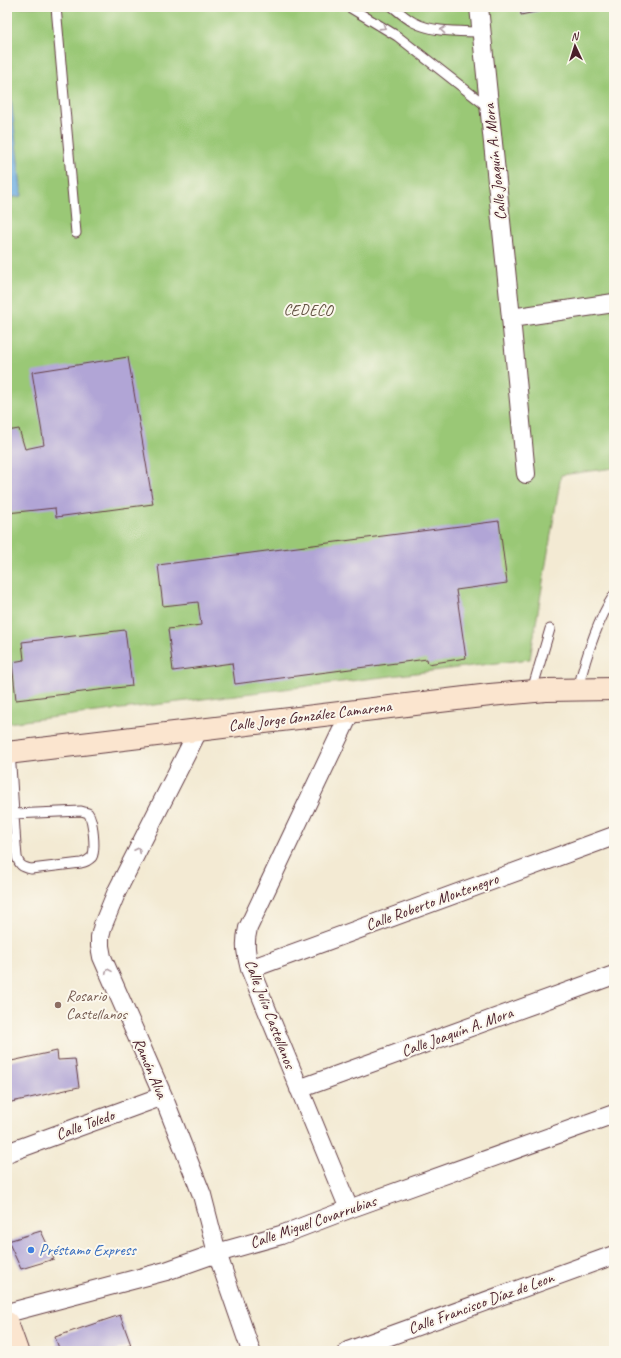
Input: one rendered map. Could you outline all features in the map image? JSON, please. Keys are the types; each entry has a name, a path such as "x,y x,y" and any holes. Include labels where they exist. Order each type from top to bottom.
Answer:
{"street":[{"name":"Calle Joaquín A. Mora","path":"479,7 526,474"},
{"path":"511,318 614,303"},
{"name":"Calle Jorge González Camarena","path":"9,752 490,695 578,688 614,689"},
{"name":"Calle Julio Castellanos","path":"349,1209 250,969 245,951 245,940 248,928 350,711"},
{"name":"Ramón Alva","path":"199,729 117,891 103,925 100,936 100,946 102,956 163,1096 202,1195 217,1254 251,1351"},
{"name":"Calle Roberto Montenegro","path":"250,969 614,836"},
{"name":"Calle Joaquín A. Mora","path":"299,1089 614,975"},
{"name":"Calle Toledo","path":"7,1153 163,1096"},
{"name":"Calle Miguel Covarrubias","path":"7,1313 166,1271 281,1235 349,1209 614,1114"},
{"name":"Calle Francisco Díaz de Leon","path":"348,1351 614,1255"},
{"path":"7,1323 17,1351"}],"lane":[{"path":"56,7 76,232"},
{"path":"349,7 398,36 489,108"},
{"path":"393,7 414,22 429,28 482,32"},
{"path":"578,688 584,663 597,628 614,595"},
{"path":"531,692 550,629"},
{"path":"9,752 16,858 19,864 30,869 81,863 88,860 92,856 94,851 92,822 88,813 81,811 14,814"}],"green space":[{"name":"CEDECO","path":"7,7 614,7 614,468 561,475 530,659 7,723"}],"water":[{"path":"7,62 22,196 7,198"}],"building":[{"path":"520,7 554,7 554,8 521,15"},
{"path":"128,357 153,504 56,517 55,508 7,513 7,431 19,429 25,449 44,445 32,372"},
{"path":"499,521 507,583 456,590 466,658 428,664 427,659 235,684 232,663 173,671 168,629 201,625 198,602 163,606 158,565"},
{"path":"125,630 132,686 16,700 12,662 24,660 22,642"},
{"path":"57,1051 58,1060 75,1059 79,1087 7,1103 7,1062"},
{"name":"Préstamo Express","path":"41,1231 54,1259 21,1269 8,1241"},
{"path":"120,1315 131,1345 114,1351 60,1351 55,1337"}],"place":[{"name":"Rosario Castellanos","path":"58,1005"},
{"name":"Préstamo Express","path":"31,1250"}]}
